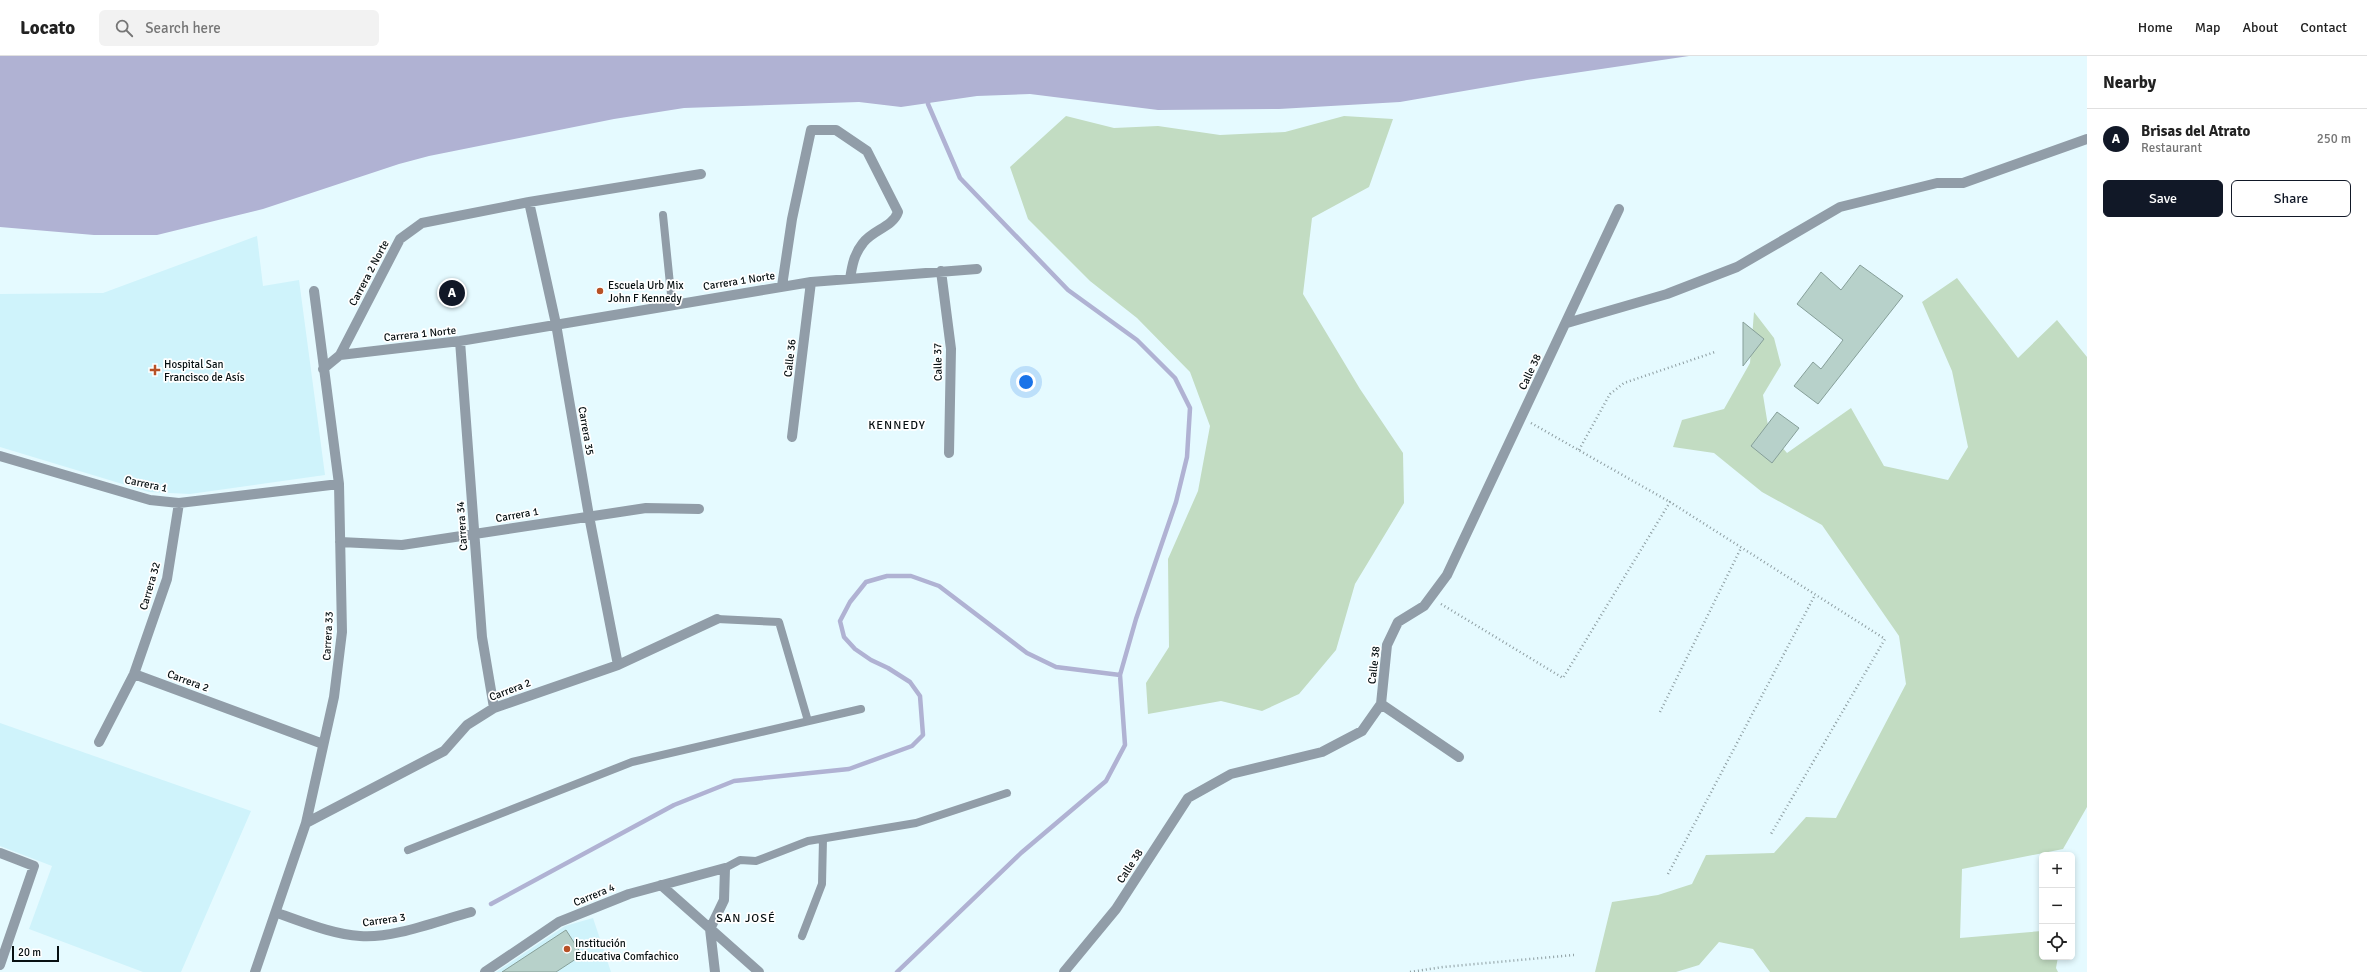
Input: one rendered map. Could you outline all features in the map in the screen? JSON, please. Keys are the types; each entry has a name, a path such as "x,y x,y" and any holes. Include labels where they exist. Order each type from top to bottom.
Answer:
{"street":[{"path":"782,286 792,219 811,130 836,130 867,152 898,212 896,218 863,242 853,260 850,279"},
{"path":"1567,323 1667,294 1736,267 1840,207 1937,183 1963,183 2087,139"},
{"name":"Carrera 2 Norte","path":"323,369 340,355 400,239 422,223 529,202 701,174"},
{"name":"Carrera 35","path":"529,202 556,324 589,516 618,665"},
{"name":"Calle 38","path":"1064,972 1116,909 1188,798 1231,774 1322,752 1362,731 1381,704 1387,645 1398,622 1424,606 1447,575 1567,323 1619,209"},
{"name":"Carrera 1 Norte","path":"340,355 460,342 672,304 811,282 977,269"},
{"name":"Calle 37","path":"941,271 951,349 950,453"},
{"name":"Calle 36","path":"792,437 811,282"},
{"name":"Carrera 33","path":"255,972 277,913 306,823 334,697 342,632 338,484 314,291"},
{"name":"Carrera 34","path":"460,342 482,636 494,708"},
{"name":"Carrera 1","path":"0,456 150,500 178,503 338,484"},
{"name":"Carrera 32","path":"99,742 134,674 167,579 178,503"},
{"name":"Carrera 1","path":"340,542 402,545 646,508 699,509"},
{"name":"Carrera 2","path":"306,823 444,752 467,725 494,708 618,665 717,619"},
{"name":"Carrera 2","path":"134,674 323,744"},
{"path":"1381,704 1459,756"},
{"path":"0,853 34,866 0,965"},
{"path":"715,972 710,929 724,900 725,868"},
{"name":"Carrera 4","path":"485,972 559,922 628,894 725,868"},
{"path":"661,885 759,972"},
{"name":"Carrera 3","path":"277,913 328,931 361,936 400,932 471,912"}],"lane":[{"path":"663,215 672,304"},
{"path":"717,619 779,622 808,721"},
{"path":"408,850 632,762 860,709"},
{"path":"725,868 740,860 756,862 786,849 822,839 916,823 1007,793"},
{"path":"802,936 814,910 822,884 822,839"}],"path":[{"path":"1579,450 1610,394 1624,383 1715,352"},
{"path":"1522,418 1670,502 1885,639 1771,834"},
{"path":"1430,598 1563,678 1670,502"},
{"path":"1660,712 1741,548"},
{"path":"1668,874 1815,595"},
{"path":"1410,972 1443,967 1574,955"}],"shaded area":[{"path":"0,56 1689,56 1527,80 1400,102 1279,109 1158,110 1030,94 977,96 901,107 859,102 684,108 614,119 429,156 399,164 263,209 157,235 94,235 0,227"},
{"name":"Hospital San Francisco de Asís","path":"257,236 263,286 299,280 325,475 190,494 149,492 0,447 0,294 103,293"},
{"path":"0,723 251,811 181,972 143,972 29,929 52,866 0,846"},
{"name":"Institución Educativa Comfachico","path":"593,918 611,972 496,972 565,926"}],"green space":[{"path":"1066,116 1114,128 1158,126 1220,135 1285,132 1344,116 1393,119 1369,187 1312,218 1303,294 1360,389 1403,453 1404,503 1355,584 1336,650 1299,694 1262,711 1221,701 1148,714 1146,683 1169,647 1168,559 1198,491 1210,426 1190,372 1137,318 1090,281 1028,219 1010,167"},
{"path":"1957,278 2018,358 2057,320 2087,357 2087,807 2063,849 2039,852 2039,854 1962,869 1960,938 2039,931 2039,960 2057,960 2056,968 2058,972 1770,972 1753,949 1719,942 1699,965 1676,972 1595,972 1612,902 1658,895 1692,884 1706,855 1774,853 1806,817 1836,818 1906,684 1899,636 1822,525 1762,492 1714,453 1673,447 1682,420 1724,409 1750,363 1754,312 1774,338 1781,365 1763,395 1769,432 1787,453 1851,408 1884,466 1948,480 1968,447 1952,371 1922,302"}],"building":[{"path":"1860,265 1903,296 1818,404 1794,386 1813,362 1821,369 1843,340 1797,304 1821,272 1841,290"},
{"path":"1743,322 1764,339 1743,366"},
{"path":"1777,412 1799,428 1772,463 1751,446"},
{"path":"566,930 582,955 556,972 502,972"}],"waterway":[{"path":"897,972 1021,853 1106,781 1125,745 1120,675 1136,619 1176,502 1187,457 1190,408 1175,378 1137,340 1068,290 960,178 928,104 928,98"},
{"path":"491,904 674,805 734,781 849,769 912,746 923,735 920,696 910,682 888,668 871,660 855,649 844,637 840,621 850,602 866,582 887,576 911,576 939,586 1027,653 1056,667 1120,675"}],"place":[{"name":"Escuela Urb Mix John F Kennedy","path":"600,291"},
{"name":"Brisas del Atrato","path":"452,293"},
{"name":"Hospital San Francisco de Asís","path":"155,370"},
{"name":"Institución Educativa Comfachico","path":"567,949"}],"district":[{"name":"KENNEDY","path":"897,425"},
{"name":"SAN JOSÉ","path":"746,918"}]}
